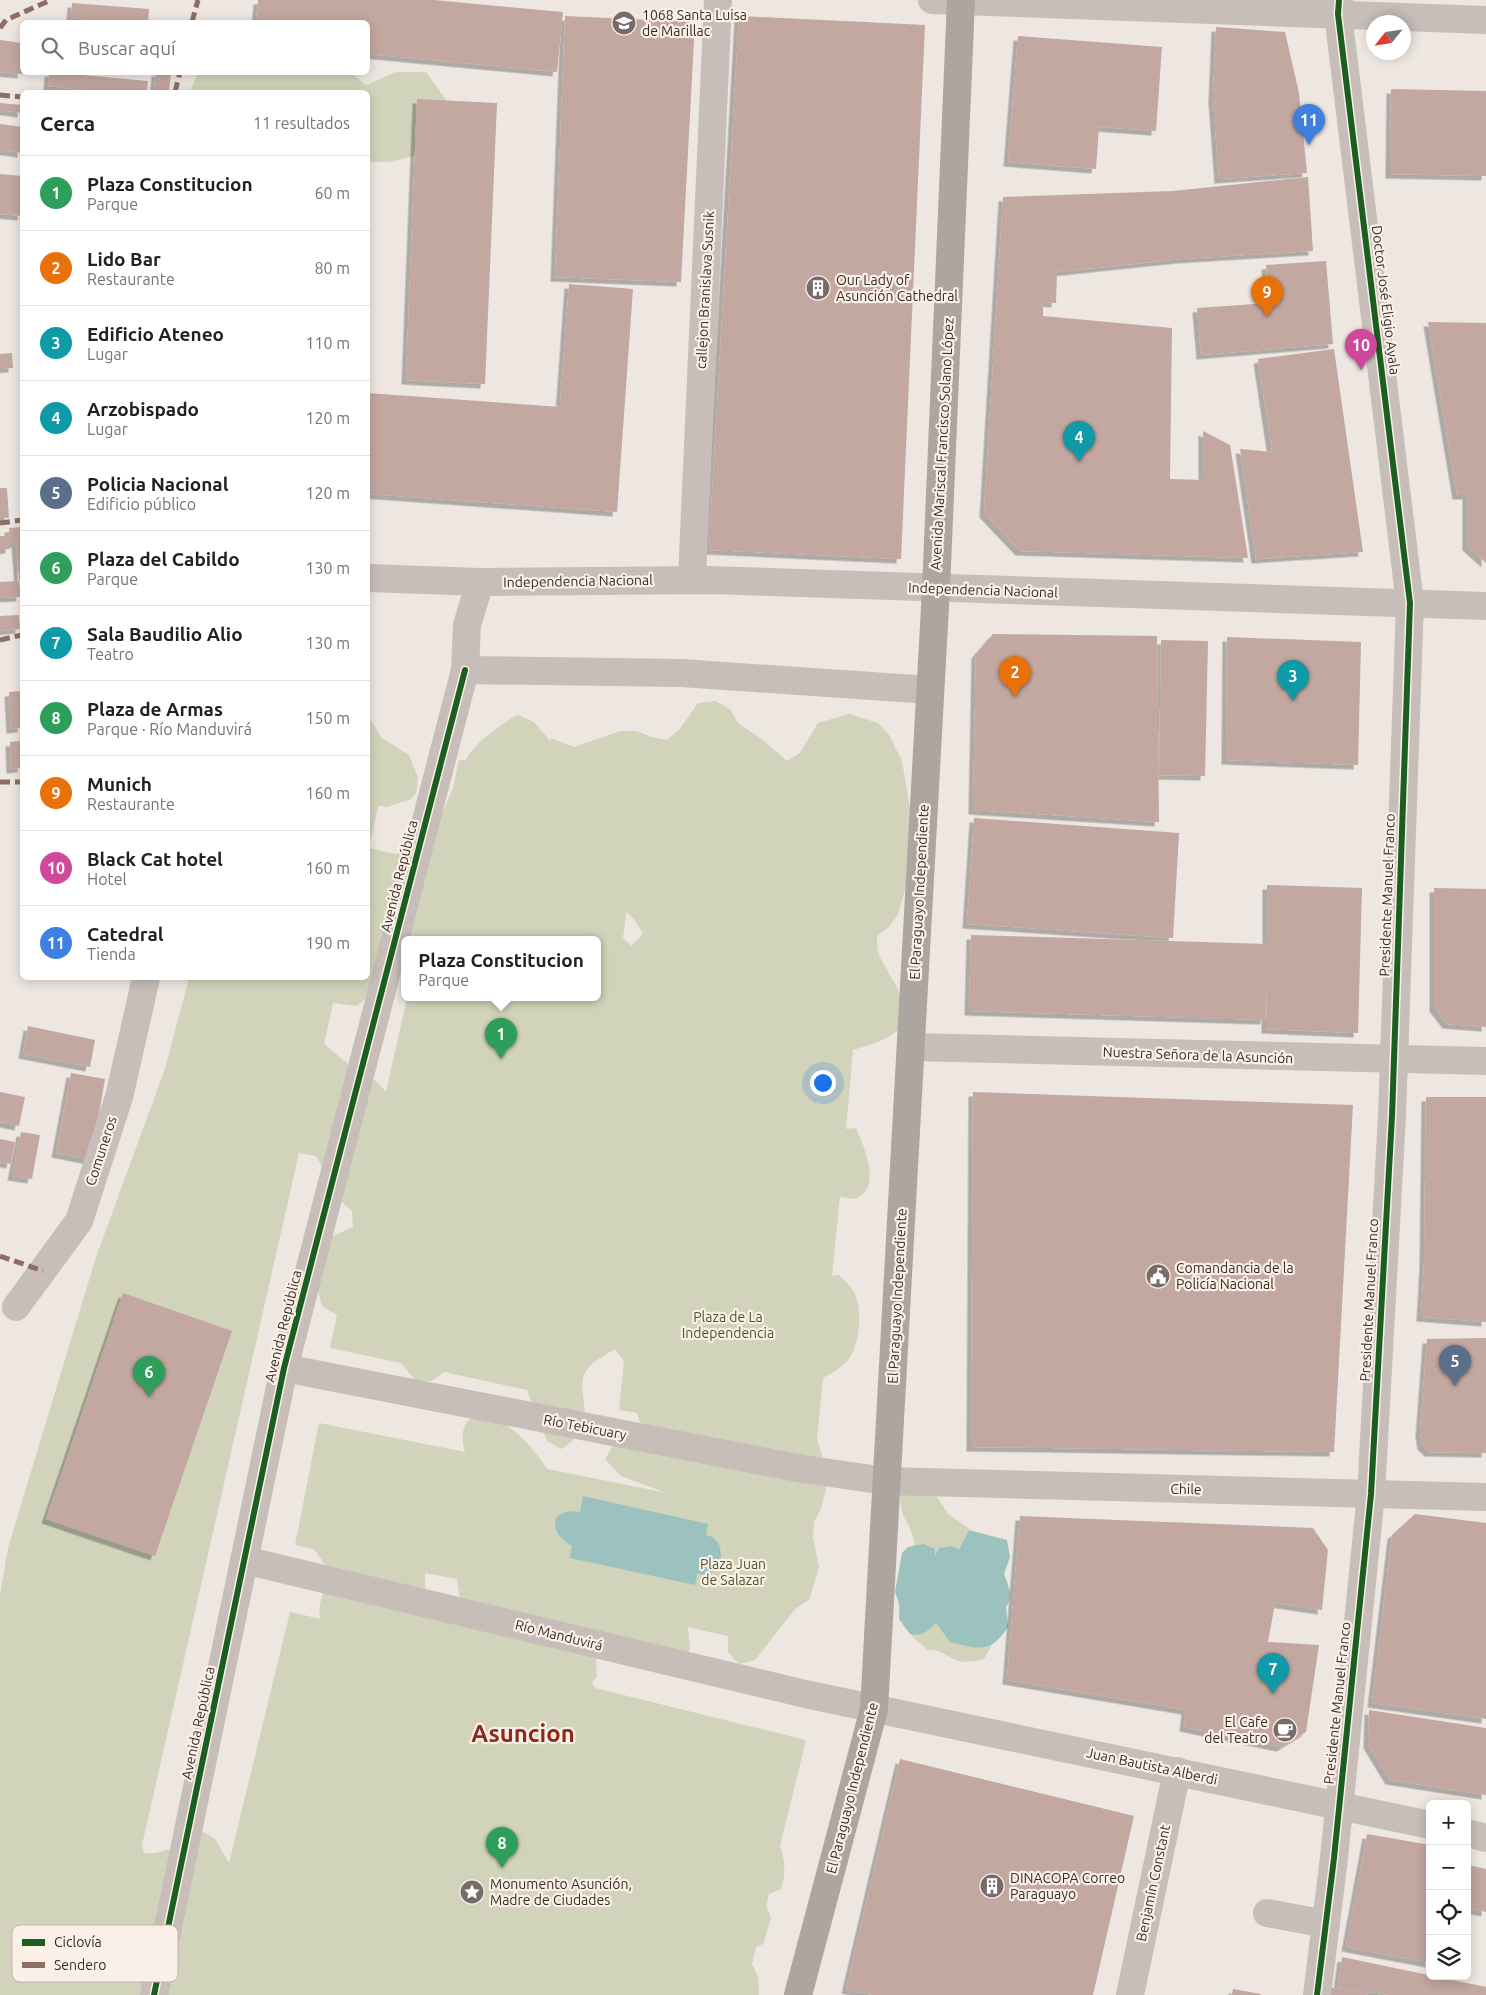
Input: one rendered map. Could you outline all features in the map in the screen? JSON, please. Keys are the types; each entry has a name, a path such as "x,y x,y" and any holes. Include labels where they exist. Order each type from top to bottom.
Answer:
{"highway":[{"name":"Avenida Mariscal Francisco Solano López","path":"936,589 961,1"},
{"name":"El Paraguayo Independiente","path":"798,1995 874,1709 936,589"}],"street":[{"name":"callejon Branislava Susnik","path":"692,579 718,0"},
{"path":"932,0 1338,7 1486,20"},
{"name":"Doctor José Eligio Ayala","path":"1338,7 1410,603"},
{"name":"Independencia Nacional","path":"370,578 480,582 692,579 936,589 1486,606"},
{"path":"480,582 467,625 465,670 681,673 930,690"},
{"name":"Presidente Manuel Franco","path":"1317,1995 1371,1494 1393,1060 1410,603"},
{"name":"Avenida República","path":"168,1925 284,1368 465,670"},
{"name":"Comuneros","path":"16,1307 79,1221 118,1097 146,980"},
{"name":"Nuestra Señora de la Asunción","path":"911,1047 1486,1061"},
{"name":"Río Tebicuary","path":"284,1368 726,1454 886,1481"},
{"name":"Chile","path":"886,1481 1486,1497"},
{"name":"Río Manduvirá","path":"244,1560 874,1709"},
{"name":"Juan Bautista Alberdi","path":"874,1709 1426,1824"},
{"name":"Benjamín Constant","path":"1130,1995 1177,1771"},
{"path":"1471,1834 1486,1838"},
{"path":"1267,1913 1326,1924"},
{"name":"Avenida República","path":"154,1995 157,1982"}],"green space":[{"path":"396,72 426,72 446,100 442,134 419,155 388,162 370,162 370,90 191,90 197,75 354,75 366,85"},
{"path":"715,701 730,709 738,723 763,740 787,761 800,753 818,723 849,714 878,723 889,735 902,761 915,839 915,855 898,914 889,927 877,936 878,952 900,993 904,1004 904,1015 901,1025 889,1037 853,1050 846,1129 856,1128 865,1150 870,1174 867,1189 862,1195 855,1199 840,1197 832,1276 839,1275 850,1286 856,1296 859,1307 859,1323 857,1339 852,1354 839,1368 823,1378 817,1439 829,1478 821,1508 814,1522 813,1538 819,1567 809,1600 796,1608 755,1660 739,1664 728,1652 728,1636 688,1627 690,1648 688,1656 588,1646 596,1660 597,1676 592,1682 595,1688 806,1740 780,1846 784,1867 783,1884 781,1889 769,1894 766,1906 771,1918 763,1944 756,1947 752,1964 758,1977 759,1995 0,1995 0,1595 8,1548 96,1257 165,1069 188,980 370,980 370,848 395,854 410,850 435,830 453,788 459,760 466,760 475,747 489,734 518,715 534,722 552,743 550,738 574,747 621,731 637,731 651,737 667,740 679,730 698,703","holes":["626,912 634,919 643,934 631,946 623,938","401,936 601,936 601,1001 406,1001 386,1092 376,1081 349,1065 324,1044 333,1003 357,1006 401,968","299,1153 316,1156 340,1200 352,1211 353,1227 324,1240 318,1290 322,1306 337,1315 330,1348 401,1363 417,1382 432,1381 444,1372 527,1390 547,1441 561,1449 575,1439 582,1428 585,1418 582,1386 584,1376 592,1364 615,1349 624,1362 619,1410 637,1413 646,1440 614,1444 605,1459 621,1476 667,1493 547,1469 536,1453 513,1430 496,1419 485,1415 471,1417 465,1426 463,1438 465,1452 319,1423 295,1545 314,1549 325,1566 327,1580 319,1612 321,1619 290,1612 229,1863 215,1839 202,1831 167,1850 144,1853 142,1845","425,1573 457,1579 460,1599 425,1596"]},
{"path":"370,719 382,738 409,755 418,778 416,793 411,799 388,807 378,806 370,843"},
{"path":"902,1491 935,1494 948,1514 968,1528 978,1540 995,1639 984,1659 962,1662 941,1652 928,1650 908,1631 903,1623 899,1614 899,1594 914,1546 901,1506"}],"water":[{"path":"583,1496 708,1524 706,1535 715,1539 720,1546 721,1565 710,1573 704,1575 697,1574 695,1585 570,1558 572,1546 564,1541 559,1534 555,1522 562,1513 570,1511 580,1512"},
{"path":"969,1530 1007,1540 1010,1557 1004,1574 1010,1595 1006,1607 1008,1627 996,1642 983,1647 950,1642 936,1623 921,1634 910,1634 899,1619 900,1606 895,1592 902,1553 908,1547 924,1544 935,1549 935,1556 939,1548 952,1546 959,1550"}],"building":[{"path":"258,0 434,0 563,12 557,72 370,54 370,20 256,20"},
{"path":"72,3 149,9 148,20 88,20 71,18"},
{"path":"565,16 695,22 681,282 555,277"},
{"name":"Our Lady of Asunción Cathedral","path":"739,16 925,25 901,559 709,550"},
{"path":"1216,27 1285,32 1299,93 1307,173 1219,179 1213,98"},
{"path":"1018,36 1162,47 1156,131 1099,127 1096,169 1008,162"},
{"path":"0,40 20,43 20,74 0,72"},
{"path":"49,75 82,75 148,81 147,90 83,90 48,86"},
{"path":"156,75 171,75 169,90 154,90"},
{"path":"1391,89 1486,91 1486,176 1390,174"},
{"path":"417,99 497,103 485,384 406,380"},
{"path":"0,103 20,105 20,113 0,110"},
{"path":"0,124 20,127 20,153 0,150"},
{"path":"0,174 20,176 20,216 0,214"},
{"path":"1308,177 1313,251 1181,259 1057,272 1056,303 1043,302 1043,316 1172,328 1170,479 1203,480 1203,431 1230,445 1248,558 1020,551 984,513 1003,197 1173,191"},
{"path":"1326,261 1333,344 1201,355 1197,308 1269,303 1266,265"},
{"path":"569,284 633,289 617,512 370,494 370,393 560,407"},
{"path":"1428,322 1486,323 1486,563 1467,546 1467,495 1457,495"},
{"path":"1334,349 1363,552 1256,559 1240,449 1272,452 1258,359"},
{"path":"12,353 13,368 0,369 0,354"},
{"path":"0,488 7,488 9,518 0,518"},
{"path":"20,527 19,581 16,543 10,543 10,549 0,550 0,536 10,536 9,528"},
{"path":"19,581 20,597 0,598 0,582"},
{"path":"19,615 20,629 0,631 0,616"},
{"path":"993,634 1157,636 1159,822 973,810 976,654"},
{"path":"1227,637 1361,642 1358,765 1226,760"},
{"path":"1161,640 1208,641 1205,776 1159,775"},
{"path":"20,691 20,728 11,729 9,692"},
{"path":"20,741 20,768 11,769 10,742"},
{"path":"974,818 1179,833 1173,938 967,924"},
{"path":"1267,885 1362,888 1358,1033 1266,1029 1267,976 1265,1020 969,1011 971,935 1267,944"},
{"path":"1434,888 1486,889 1486,1027 1447,1024 1434,1007"},
{"path":"28,1026 95,1040 90,1067 23,1054"},
{"path":"71,1073 105,1079 91,1160 56,1153"},
{"path":"0,1092 25,1097 19,1126 0,1122"},
{"name":"Comandancia de la Policía Nacional","path":"973,1092 1353,1105 1334,1452 971,1447"},
{"path":"1426,1097 1486,1097 1486,1322 1421,1317 1424,1263"},
{"path":"21,1132 40,1135 32,1179 12,1176"},
{"path":"0,1139 15,1142 11,1164 0,1162"},
{"path":"123,1293 232,1331 155,1556 46,1519"},
{"path":"1486,1338 1486,1453 1429,1452 1422,1445 1420,1433 1427,1339"},
{"path":"1415,1514 1486,1523 1486,1719 1372,1703 1392,1535"},
{"path":"1020,1516 1313,1528 1328,1550 1322,1610 1275,1603 1268,1642 1319,1645 1306,1732 1281,1747 1184,1727 1186,1710 1007,1680"},
{"path":"1369,1710 1486,1728 1486,1795 1390,1780 1368,1744"},
{"path":"900,1759 1134,1816 1093,1995 873,1995 846,1989"},
{"path":"1367,1834 1426,1844 1426,1962 1346,1947"},
{"path":"1471,1866 1486,1869 1486,1912 1471,1909"},
{"path":"1342,1957 1426,1974 1426,1980 1452,1980 1486,1987 1486,1995 1390,1995 1338,1987"},
{"path":"1328,1987 1368,1994 1327,1995"},
{"path":"1233,1989 1261,1994 1261,1995 1232,1995"}],"marked path":[{"path":"0,28 6,20 51,0"},
{"path":"193,20 198,0"},
{"path":"176,90 179,75"},
{"path":"0,95 20,97"},
{"path":"0,523 20,520"},
{"path":"0,640 20,635"},
{"path":"0,782 20,782"},
{"path":"0,1256 43,1271"}],"cycle path":[{"path":"1317,1995 1334,1858 1371,1494 1392,1116 1410,603 1338,14 1339,0"},
{"path":"169,1925 284,1368 465,670"},
{"path":"154,1995 157,1982"}],"place":[{"name":"1068 Santa Luisa de Marillac","path":"624,23"},
{"name":"Catedral","path":"1309,145"},
{"name":"Our Lady of Asunción Cathedral","path":"818,288"},
{"name":"Munich","path":"1267,317"},
{"name":"Black Cat hotel","path":"1361,370"},
{"name":"Arzobispado","path":"1079,462"},
{"name":"Lido Bar","path":"1015,697"},
{"name":"Edificio Ateneo","path":"1293,701"},
{"name":"Plaza Constitucion","path":"501,1059"},
{"name":"Comandancia de la Policía Nacional","path":"1158,1276"},
{"name":"Policia Nacional","path":"1455,1386"},
{"name":"Plaza del Cabildo","path":"149,1397"},
{"name":"Sala Baudilio Alio","path":"1273,1694"},
{"name":"El Cafe del Teatro","path":"1285,1730"},
{"name":"Plaza de Armas","path":"502,1868"},
{"name":"DINACOPA Correo Paraguayo","path":"992,1886"},
{"name":"Monumento Asunción, Madre de Ciudades","path":"472,1892"}],"district":[{"name":"Asuncion","path":"523,1734"}],"park label":[{"name":"Plaza de La Independencia","path":"728,1325"},
{"name":"Plaza Juan de Salazar","path":"733,1572"}]}
